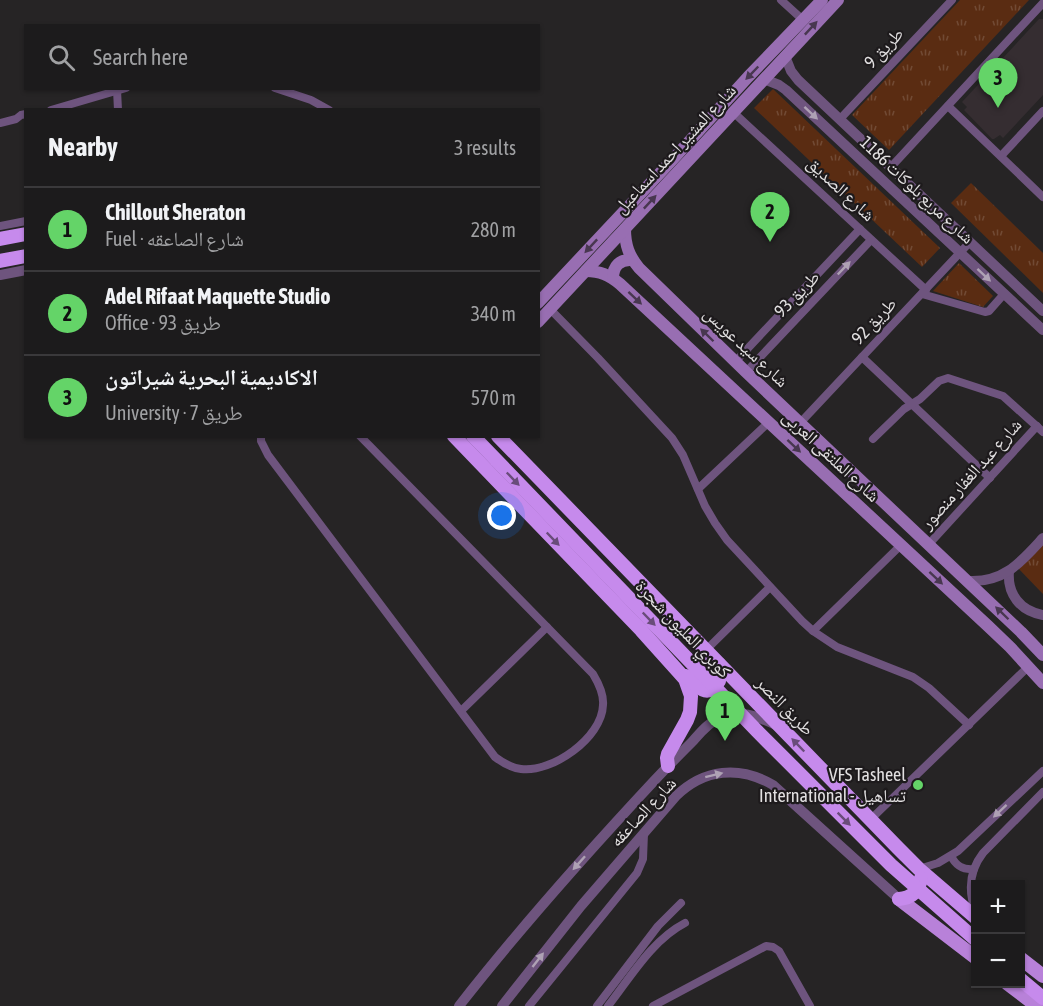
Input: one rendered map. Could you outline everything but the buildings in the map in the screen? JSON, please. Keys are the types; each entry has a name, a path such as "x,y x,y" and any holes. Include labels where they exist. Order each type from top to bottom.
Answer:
{"highway":[{"path":"0,239 24,234"},
{"path":"0,261 24,256"},
{"path":"456,438 679,671 699,688 709,690 719,681 719,664"},
{"name":"كوبري المليون شجرة","path":"475,438 757,731 891,865 971,936"},
{"name":"طريق النصر","path":"500,438 919,869 971,913"},
{"path":"668,766 668,754 687,720 691,704 689,687 679,671"},
{"path":"899,899 905,899 915,892 921,881 919,869"},
{"path":"1025,983 1043,998"}],"main road":[{"name":"شارع المشير احمد اسماعيل","path":"542,301 586,271 625,229 748,77 822,0"},
{"name":"شارع المشير احمد اسماعيل","path":"542,301 679,162 733,112 838,0"},
{"name":"شارع سيد عويس","path":"625,229 625,242 632,260 675,305 801,422 1029,639 1043,655"},
{"path":"613,278 618,264 632,260"},
{"name":"شارع الملتقى العربى","path":"586,271 596,271 613,278 988,626 1043,683"},
{"path":"899,899 971,955"},
{"path":"1025,962 1043,976"},
{"path":"1013,988 1037,1006"}],"street":[{"path":"781,0 803,20"},
{"name":"طريق 9","path":"840,119 952,0"},
{"path":"888,186 891,168 1043,3"},
{"name":"شارع مربع بلوكات 1186","path":"785,56 791,72 798,80 1043,311"},
{"name":"شارع مربع بلوكات 1186","path":"764,79 786,90 1043,330"},
{"path":"58,108 118,90"},
{"path":"118,108 121,90"},
{"path":"281,90 311,100 325,108"},
{"path":"948,106 1043,197"},
{"path":"1001,156 1043,111"},
{"name":"شارع الصديق","path":"733,112 872,240 924,292"},
{"path":"16,119 24,114"},
{"path":"0,123 16,119 24,120"},
{"path":"874,172 891,168"},
{"path":"0,226 24,221"},
{"name":"طريق 93","path":"735,362 860,229"},
{"name":"طريق 93","path":"746,372 872,240"},
{"name":"طريق 92","path":"801,422 970,242"},
{"path":"0,275 24,270"},
{"path":"924,292 985,312 1004,294"},
{"path":"542,301 672,438 682,454 705,506 727,540 813,631 837,647 913,677 929,688 969,725"},
{"path":"862,357 990,478"},
{"path":"873,439 900,412 944,378 951,378 1003,396 1040,429"},
{"path":"698,489 769,422"},
{"name":"شارع عبد الغفار منصور","path":"929,544 990,478 1040,429"},
{"path":"261,438 268,455 495,757 507,765 528,769 564,757 575,750 588,739 597,726 604,706 599,684 593,674 362,438"},
{"path":"968,581 988,580 1009,571 1043,537"},
{"path":"813,631 901,545"},
{"path":"1009,571 1011,591 1018,602 1028,610 1043,615"},
{"path":"705,650 770,587"},
{"path":"461,711 547,627"},
{"path":"871,819 1029,666"},
{"name":"شارع الصاعقه","path":"459,1006 542,905 618,819 707,726 723,717 748,714 781,728"},
{"path":"919,869 951,856 1043,771"},
{"name":"شارع الصاعقه","path":"502,1006 581,906 676,796 694,782 708,776 724,772 750,774 780,790 899,899"},
{"path":"972,880 974,869 983,853 1043,792"},
{"path":"529,1006 637,873 643,860 644,833"},
{"path":"951,856 960,867 974,869"},
{"path":"597,1006 658,926 681,903"},
{"path":"608,1006 657,944 670,932 685,923"},
{"path":"652,1006 766,946 773,946 779,951 810,1006"}],"shaded area":[{"path":"1039,19 1043,19 1043,95 1003,138 1000,135 992,139 964,110 967,107 962,102"}],"green space":[{"path":"960,0 1029,0 889,150 852,115"},
{"path":"773,89 940,248 922,267 754,108"},
{"path":"971,183 1043,253 1043,293 951,203"},
{"path":"959,263 993,296 983,307 933,291"},
{"path":"1043,538 1043,594 1016,566"}],"place":[{"name":"الاكاديمية البحرية شيراتون","path":"998,108"},
{"name":"Adel Rifaat Maquette Studio","path":"770,242"},
{"name":"Chillout Sheraton","path":"725,741"},
{"name":"VFS Tasheel International - تساهيل","path":"918,785"}]}
